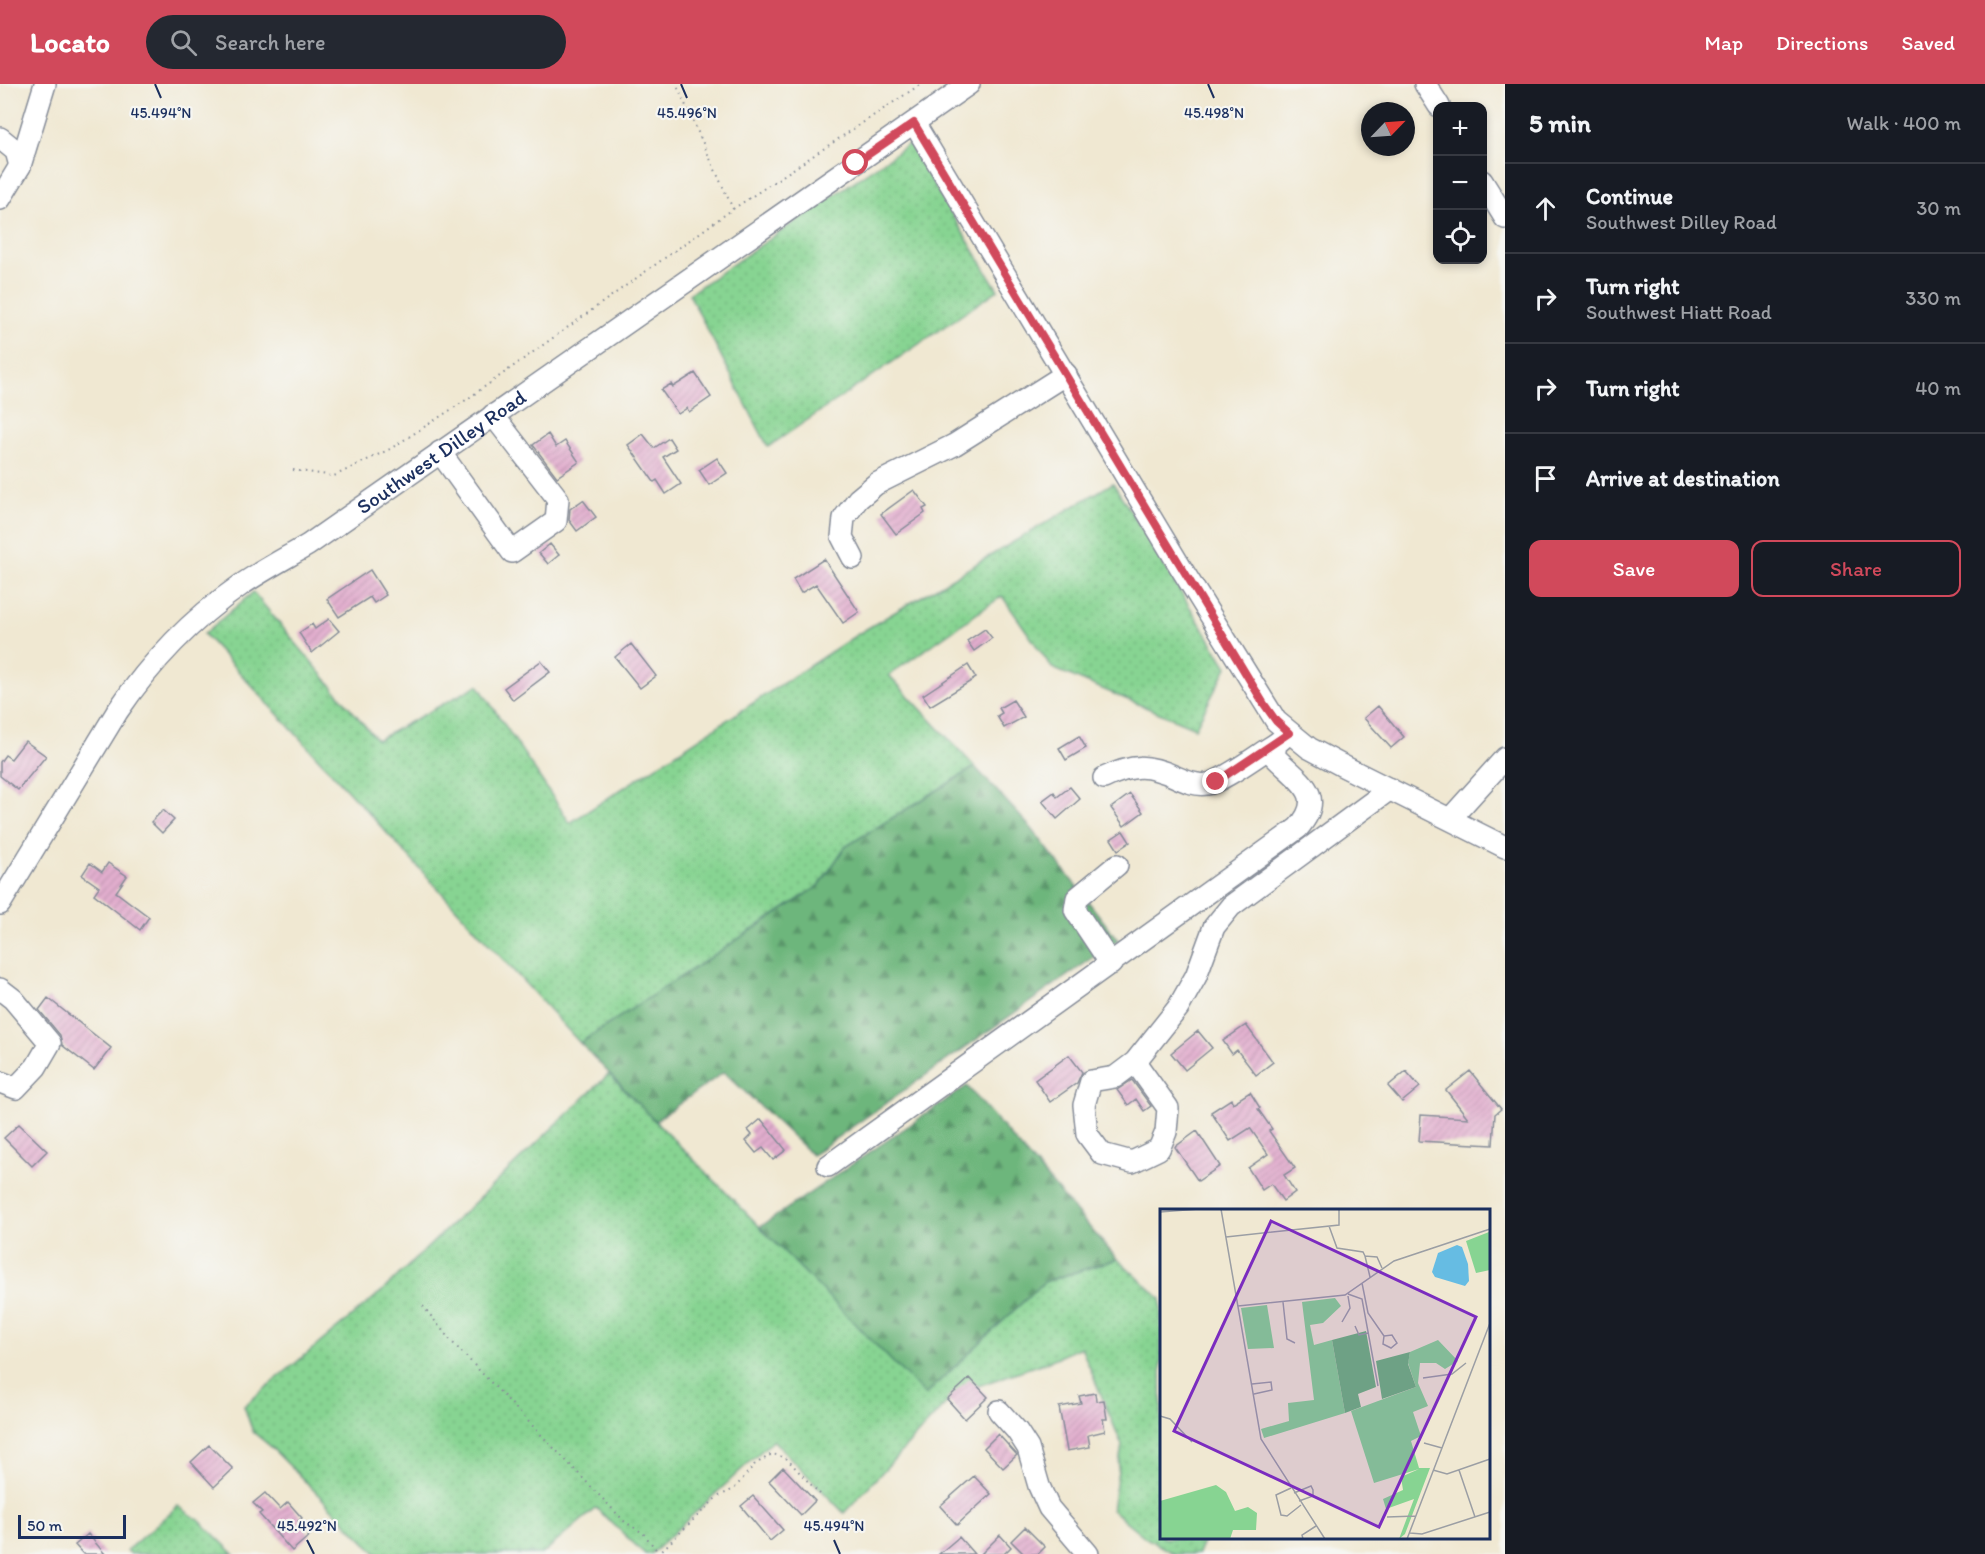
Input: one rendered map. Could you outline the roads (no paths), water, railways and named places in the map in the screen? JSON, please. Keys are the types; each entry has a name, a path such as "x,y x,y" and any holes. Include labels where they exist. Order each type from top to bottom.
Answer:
{"street":[{"path":"0,199 20,166 45,84"},
{"name":"Southwest Dilley Road","path":"0,904 136,683 166,649 196,621 242,584 308,544 969,84"},
{"path":"1425,84 1436,102"},
{"path":"828,1167 1256,860 1298,828 1309,816 1312,800 1306,787 1274,756 1282,739 1276,721 914,123"},
{"path":"0,138 15,151 20,166"},
{"path":"1487,189 1505,218"},
{"path":"853,558 842,537 844,518 858,499 876,484 954,445 1066,375"},
{"path":"440,452 512,552 556,521 558,499 493,415"},
{"path":"1104,778 1122,769 1139,766 1152,768 1184,781 1207,784 1222,779 1282,739"},
{"path":"1282,739 1330,759 1505,847"},
{"path":"1450,819 1505,759"},
{"path":"1135,1062 1168,1108 1166,1132 1159,1149 1132,1162 1102,1154 1088,1134 1084,1105 1091,1081 1115,1077 1135,1062 1178,1008 1196,976 1214,927 1231,906 1390,789"},
{"path":"1111,963 1075,910 1077,898 1117,865"},
{"path":"0,989 13,999 50,1042 36,1067 16,1088 0,1082"},
{"path":"999,1411 1017,1431 1028,1448 1039,1486 1049,1508 1088,1554"}]}
